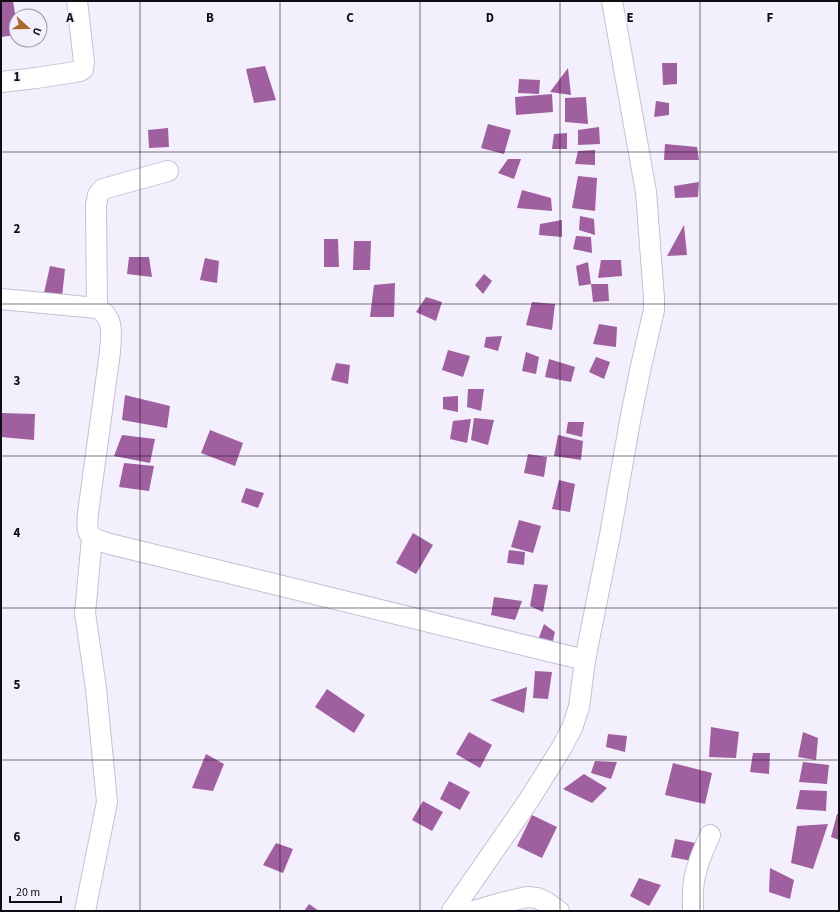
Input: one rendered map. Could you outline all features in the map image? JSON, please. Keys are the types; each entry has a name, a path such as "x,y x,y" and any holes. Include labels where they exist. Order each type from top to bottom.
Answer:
{"street":[{"path":"1,82 68,73 83,69 84,62 77,1"},
{"path":"452,911 529,800 572,728 579,707 578,659 610,535 630,421 654,310 646,192 612,1"},
{"path":"97,308 96,205 98,195 103,188 168,171"},
{"path":"1,299 97,308 107,315 111,330 110,352 87,527 88,533 92,538 110,544 578,659"},
{"path":"85,911 106,802 96,688 85,613 92,538"},
{"path":"693,911 694,877 710,835"},
{"path":"474,911 527,897 537,898 559,911"}],"building":[{"path":"1,1 13,1 14,8 8,8 8,36 1,37"},
{"path":"662,63 677,63 677,84 663,85"},
{"path":"265,66 276,100 254,103 246,69"},
{"path":"568,68 571,95 550,92"},
{"path":"519,79 540,80 539,94 518,93"},
{"path":"552,94 553,112 516,115 515,97"},
{"path":"586,97 588,124 565,122 565,98"},
{"path":"656,101 669,103 669,115 654,117"},
{"path":"488,124 511,130 504,154 481,148"},
{"path":"599,127 600,144 578,145 578,130"},
{"path":"168,128 169,147 149,148 148,130"},
{"path":"567,133 567,149 552,149 554,134"},
{"path":"665,144 697,147 699,160 664,160"},
{"path":"595,150 595,165 575,164 578,151"},
{"path":"508,159 521,159 514,179 498,173"},
{"path":"578,176 597,178 595,211 572,208"},
{"path":"699,182 698,197 675,198 674,186"},
{"path":"522,190 551,198 552,211 517,208"},
{"path":"580,216 594,219 595,235 579,230"},
{"path":"562,220 562,237 539,235 540,224"},
{"path":"684,225 687,255 667,256"},
{"path":"576,236 591,237 592,253 573,249"},
{"path":"324,239 338,239 339,267 324,267"},
{"path":"354,241 371,241 370,270 353,270"},
{"path":"129,257 149,257 152,277 127,274"},
{"path":"205,258 219,261 217,283 200,280"},
{"path":"601,260 621,260 622,276 598,278"},
{"path":"588,262 591,284 579,286 576,266"},
{"path":"50,266 65,269 62,297 44,293"},
{"path":"484,274 492,281 483,294 475,285"},
{"path":"395,283 394,317 370,317 374,285"},
{"path":"591,284 608,284 609,301 593,302"},
{"path":"426,297 442,302 436,321 416,312"},
{"path":"532,302 555,304 552,330 526,325"},
{"path":"599,324 617,327 616,347 593,344"},
{"path":"502,336 498,351 484,347 486,337"},
{"path":"448,350 470,356 463,377 442,370"},
{"path":"526,352 539,357 536,374 522,371"},
{"path":"596,357 610,362 604,379 589,372"},
{"path":"549,359 575,367 571,382 545,377"},
{"path":"336,363 350,365 348,384 331,380"},
{"path":"468,389 484,389 481,411 467,407"},
{"path":"125,395 170,406 167,428 122,420"},
{"path":"458,396 458,412 443,409 443,397"},
{"path":"1,413 35,414 34,440 1,437"},
{"path":"474,418 494,420 488,445 471,440"},
{"path":"471,419 467,443 450,439 453,421"},
{"path":"568,422 584,422 582,437 566,433"},
{"path":"210,430 243,443 235,466 201,453"},
{"path":"122,435 155,439 150,463 114,456"},
{"path":"558,435 583,441 581,460 554,456"},
{"path":"528,454 547,457 544,477 524,473"},
{"path":"124,463 154,466 149,491 119,487"},
{"path":"559,480 575,484 570,512 552,509"},
{"path":"246,488 264,493 258,508 241,502"},
{"path":"519,520 541,526 533,553 511,547"},
{"path":"413,533 433,545 416,574 396,563"},
{"path":"509,550 525,552 524,565 507,563"},
{"path":"534,584 548,585 543,612 530,606"},
{"path":"494,597 522,601 515,620 491,615"},
{"path":"544,624 555,632 552,645 538,640"},
{"path":"535,671 552,672 548,699 533,698"},
{"path":"527,687 524,713 490,700"},
{"path":"327,689 365,715 354,733 315,707"},
{"path":"711,727 739,732 736,758 709,757"},
{"path":"469,732 492,745 480,768 456,754"},
{"path":"803,732 818,738 816,760 798,757"},
{"path":"608,734 627,736 625,752 606,747"},
{"path":"753,753 770,753 769,774 750,772"},
{"path":"206,754 224,764 213,791 192,788"},
{"path":"595,761 617,762 611,779 591,773"},
{"path":"803,762 829,765 827,784 799,782"},
{"path":"673,763 712,773 705,804 665,795"},
{"path":"584,774 607,788 592,803 563,789"},
{"path":"449,781 470,792 460,810 440,799"},
{"path":"800,790 827,791 826,811 796,809"},
{"path":"423,801 443,812 432,831 412,820"},
{"path":"837,814 839,814 839,840 831,837"},
{"path":"532,815 557,827 542,858 517,846"},
{"path":"828,824 813,869 791,863 797,826"},
{"path":"675,839 701,844 697,862 671,857"},
{"path":"276,843 293,849 283,873 263,865"},
{"path":"770,868 794,880 790,899 769,892"},
{"path":"639,878 661,885 649,906 630,896"},
{"path":"309,904 319,911 304,911"}]}
